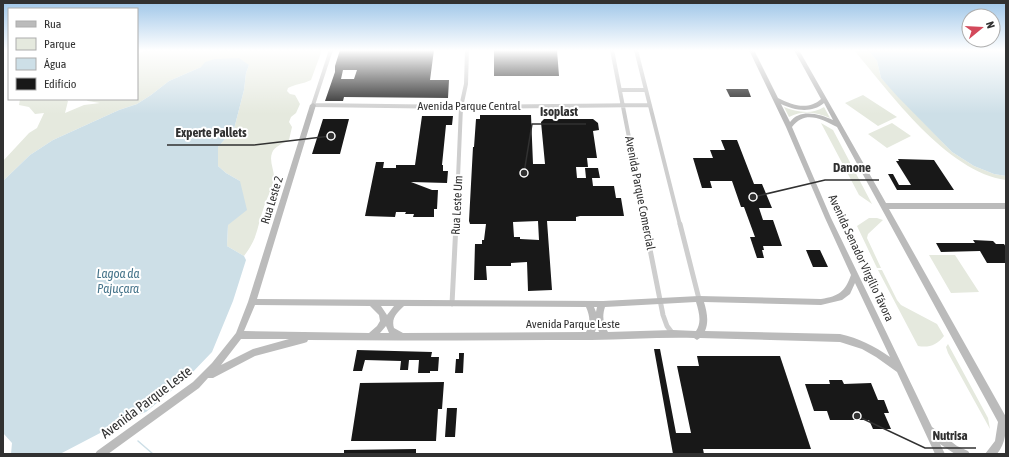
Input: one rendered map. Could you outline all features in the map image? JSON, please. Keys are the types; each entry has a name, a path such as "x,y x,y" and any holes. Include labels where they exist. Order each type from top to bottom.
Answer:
{"street":[{"path":"313,105 324,71"},
{"name":"Rua Leste Um","path":"452,304 461,107 466,84 466,71"},
{"name":"Avenida Parque Comercial","path":"617,71 632,157 661,300 667,326 674,334"},
{"path":"641,71 704,320 700,333 697,336"},
{"name":"Avenida Senador Virgílio Távora","path":"761,71 789,127 854,274 940,454"},
{"path":"809,71 1004,423 1000,442 997,448 990,454"},
{"path":"621,90 646,90"},
{"path":"775,99 790,106 804,108 818,106 824,100"},
{"name":"Avenida Parque Central","path":"313,105 461,107 650,106"},
{"name":"Rua Leste 2","path":"252,302 313,105"},
{"path":"789,127 795,119 809,115 822,118 839,126"},
{"path":"884,206 1006,206"},
{"name":"Avenida Parque Leste","path":"100,454 196,385 222,357 238,335 252,302 372,304 603,304 699,299 821,302 835,300 845,295 850,288 854,274"},
{"path":"370,337 382,327 384,318 381,310 372,304"},
{"path":"401,304 393,312 388,321 391,330 402,337"},
{"path":"588,304 594,319 592,330 588,336"},
{"path":"603,304 599,320 601,328 606,336"},
{"name":"Avenida Parque Leste","path":"238,335 402,337 606,336 674,334 697,336 840,338 865,345 899,369"},
{"path":"196,385 227,366 253,353 313,337"},
{"path":"928,429 954,449 965,454"}],"green space":[{"path":"138,71 191,71 169,81 137,104 119,110 53,140 30,155 3,181 3,161 29,133 37,128 44,113 35,114 29,107 19,105 20,100 66,100 68,101 65,113 84,105 100,103 86,100 138,100"},
{"path":"247,71 314,71 311,80 288,88 287,91 290,94 295,95 300,104 296,113 291,117 289,122 292,127 289,140 277,147 272,153 271,159 274,175 273,182 256,234 244,256 227,246 228,225 240,181 226,173 218,166 218,147 234,129 244,90"},
{"path":"872,71 879,71 881,78 952,152 974,166 994,174 1006,176 1006,180 984,174 962,162 941,147 902,108"},
{"path":"863,95 897,117 878,126 845,103"},
{"path":"784,107 809,112 819,110 824,107 830,118 820,114 810,113 799,113 789,117"},
{"path":"821,123 833,130 872,204 859,195"},
{"path":"892,123 911,136 887,148 868,134"},
{"path":"869,218 883,220 868,234 867,238 881,268 877,268 857,226"},
{"path":"929,255 955,255 979,292 951,293"},
{"path":"878,270 882,270 901,305 937,324 944,336 939,342 926,347 918,346"},
{"path":"948,344 988,418 990,429 948,353 946,347"}],"water":[{"name":"Lagoa da Pajuçara","path":"191,71 247,71 244,90 234,129 218,147 218,166 226,173 240,181 247,210 228,225 227,246 244,256 246,260 233,301 212,352 188,377 146,412 125,420 60,454 11,454 12,443 3,433 3,181 30,155 53,140 119,110 137,104 169,81"},
{"path":"879,71 1006,71 1006,176 994,174 974,166 952,152 881,78"}],"building":[{"path":"343,71 341,79 354,79 357,71 431,71 430,80 449,80 448,98 344,97 343,101 325,101 335,72"},
{"path":"494,71 559,71 559,76 494,76"},
{"path":"726,89 748,89 751,97 730,97"},
{"path":"480,115 531,115 533,164 545,164 541,122 544,119 593,119 598,123 599,130 593,131 597,158 587,158 588,167 576,167 577,178 586,178 585,168 598,168 600,178 592,178 593,186 614,186 616,198 621,198 624,216 580,216 576,217 576,221 547,221 552,290 528,291 527,262 511,263 511,266 486,266 487,280 474,280 475,244 482,244 486,224 470,224 469,221 476,119 480,119","holes":["538,221 539,240 520,239 520,237 514,237 513,222"]},
{"path":"422,116 453,116 452,125 446,125 442,165 443,171 448,171 447,183 411,182 432,190 438,190 437,209 434,209 434,217 413,217 414,214 405,214 406,212 396,212 395,217 365,216 376,162 384,162 383,168 396,168 396,165 415,165"},
{"path":"323,119 349,119 340,154 312,154"},
{"path":"721,140 737,140 754,184 762,184 772,208 759,208 763,220 773,220 782,246 763,246 764,250 762,250 764,258 757,258 750,237 755,237 744,207 741,207 732,181 710,181 712,188 702,188 693,158 713,158 710,150 725,150"},
{"path":"898,159 934,160 954,190 897,190 888,174 893,174 899,185 911,185 896,161 899,161"},
{"path":"973,240 993,241 996,244 1004,244 1006,247 1006,263 987,263 980,251 941,252 936,243 975,243"},
{"path":"806,250 820,250 828,267 813,267"},
{"path":"654,349 660,349 676,433 691,433 677,366 699,366 697,356 780,356 811,449 703,449 704,454 673,454"},
{"path":"357,350 432,352 431,357 439,357 438,371 418,373 419,360 409,360 408,370 400,370 401,361 365,360 362,371 353,371"},
{"path":"459,353 464,353 463,373 455,373 456,359 459,359"},
{"path":"829,380 842,380 844,384 871,383 878,400 884,400 889,413 884,413 891,429 873,429 869,420 830,420 827,411 814,411 805,384 830,384"},
{"path":"444,382 442,409 438,409 436,441 351,441 360,383"},
{"path":"447,408 457,408 455,437 445,437"},
{"path":"416,449 416,454 344,454 344,450"}],"waterway":[{"path":"138,441 153,454"}],"place":[{"name":"Experte Pallets","path":"331,136"},
{"name":"Isoplast","path":"524,173"},
{"name":"Danone","path":"753,197"},
{"name":"Nutrisa","path":"857,416"}]}
